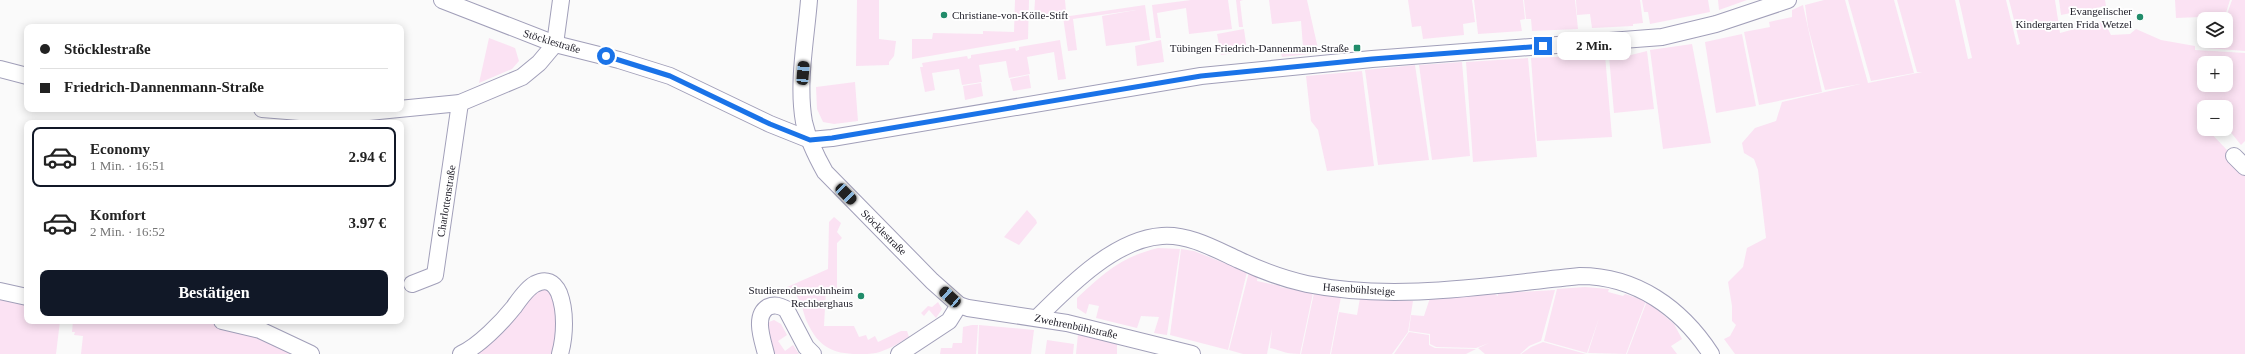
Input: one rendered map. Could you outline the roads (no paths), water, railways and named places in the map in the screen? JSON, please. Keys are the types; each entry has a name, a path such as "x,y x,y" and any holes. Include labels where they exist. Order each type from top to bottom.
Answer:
{"street":[{"name":"Stöcklestraße","path":"442,0 555,44 619,60 670,76 770,124 810,140 825,172 932,281 959,305"},
{"path":"404,109 460,103 522,77 539,63 555,44 561,0"},
{"path":"809,0 802,91 804,122 810,140 832,138 1201,76 1372,59 1662,37 1716,24 1788,0"},
{"path":"0,69 24,75"},
{"name":"Charlottenstraße","path":"412,284 435,275 460,103"},
{"path":"300,112 338,115 368,112"},
{"name":"Hasenbühlsteige","path":"1038,317 1061,293 1104,260 1132,244 1161,236 1185,238 1202,243 1279,276 1334,288 1398,292 1426,291 1595,276 1619,281 1657,297 1680,316 1711,354"},
{"path":"461,354 491,331 534,284 547,281 555,284 563,311 562,345 560,354"},
{"path":"0,292 24,296"},
{"path":"766,354 760,324 764,312 773,305 786,309 806,348 813,354"},
{"path":"899,354 949,321 959,305"},
{"name":"Zwehrenbühlstraße","path":"959,305 991,312 1038,317 1067,323 1192,354"},
{"path":"235,324 260,330 311,354"}],"place":[{"name":"Christiane-von-Kölle-Stift","path":"944,15"},
{"name":"Evangelischer Kindergarten Frida Wetzel","path":"2140,17"},
{"name":"Tübingen Friedrich-Dannenmann-Straße","path":"1357,48"},
{"name":"Studierendenwohnheim Rechberghaus","path":"861,296"}]}
